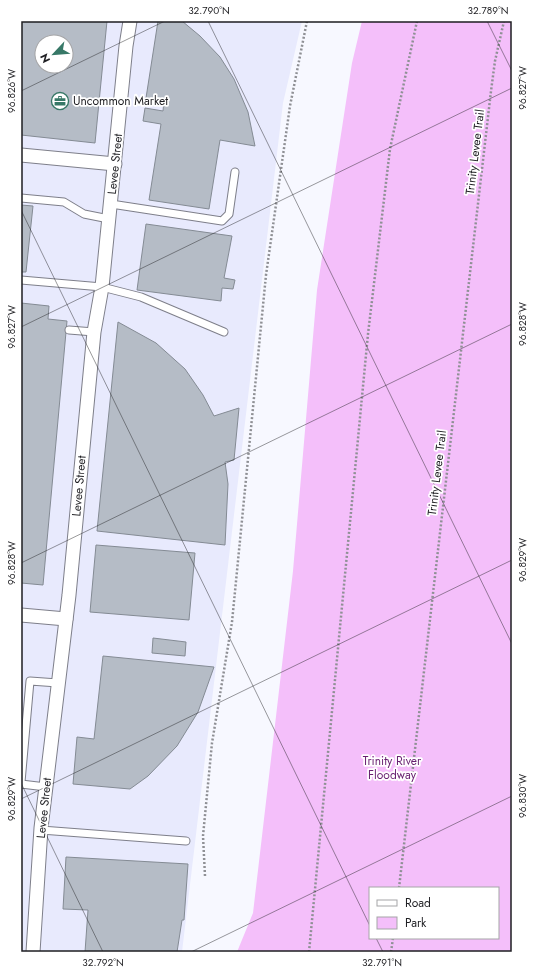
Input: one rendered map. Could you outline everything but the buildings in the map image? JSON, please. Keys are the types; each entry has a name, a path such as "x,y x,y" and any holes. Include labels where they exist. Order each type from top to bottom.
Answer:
{"street":[{"name":"Levee Street","path":"33,952 41,830 66,619 94,332 102,287 126,46 130,21"},
{"path":"21,155 115,164"},
{"path":"21,614 66,619"}],"lane":[{"path":"111,204 222,221 230,214 235,172"},
{"path":"21,198 64,202 84,214 109,219"},
{"path":"21,280 102,287 141,297 224,332"},
{"path":"69,330 94,332"},
{"path":"46,787 21,783 30,681 58,683"},
{"path":"41,830 186,841"}],"path":[{"path":"205,876 203,836 211,751 232,622 266,275 290,106 307,21"},
{"path":"309,952 368,334 390,148 417,21"},
{"name":"Trinity Levee Trail","path":"399,887 495,61 504,21"},
{"path":"391,952 393,939"}],"shaded area":[{"path":"21,21 302,21 283,103 182,952 21,952"}],"green space":[{"name":"Trinity River Floodway","path":"362,21 512,21 512,952 237,952 253,913 293,571 317,290 352,63"}],"place":[{"name":"Uncommon Market","path":"60,101"}]}
